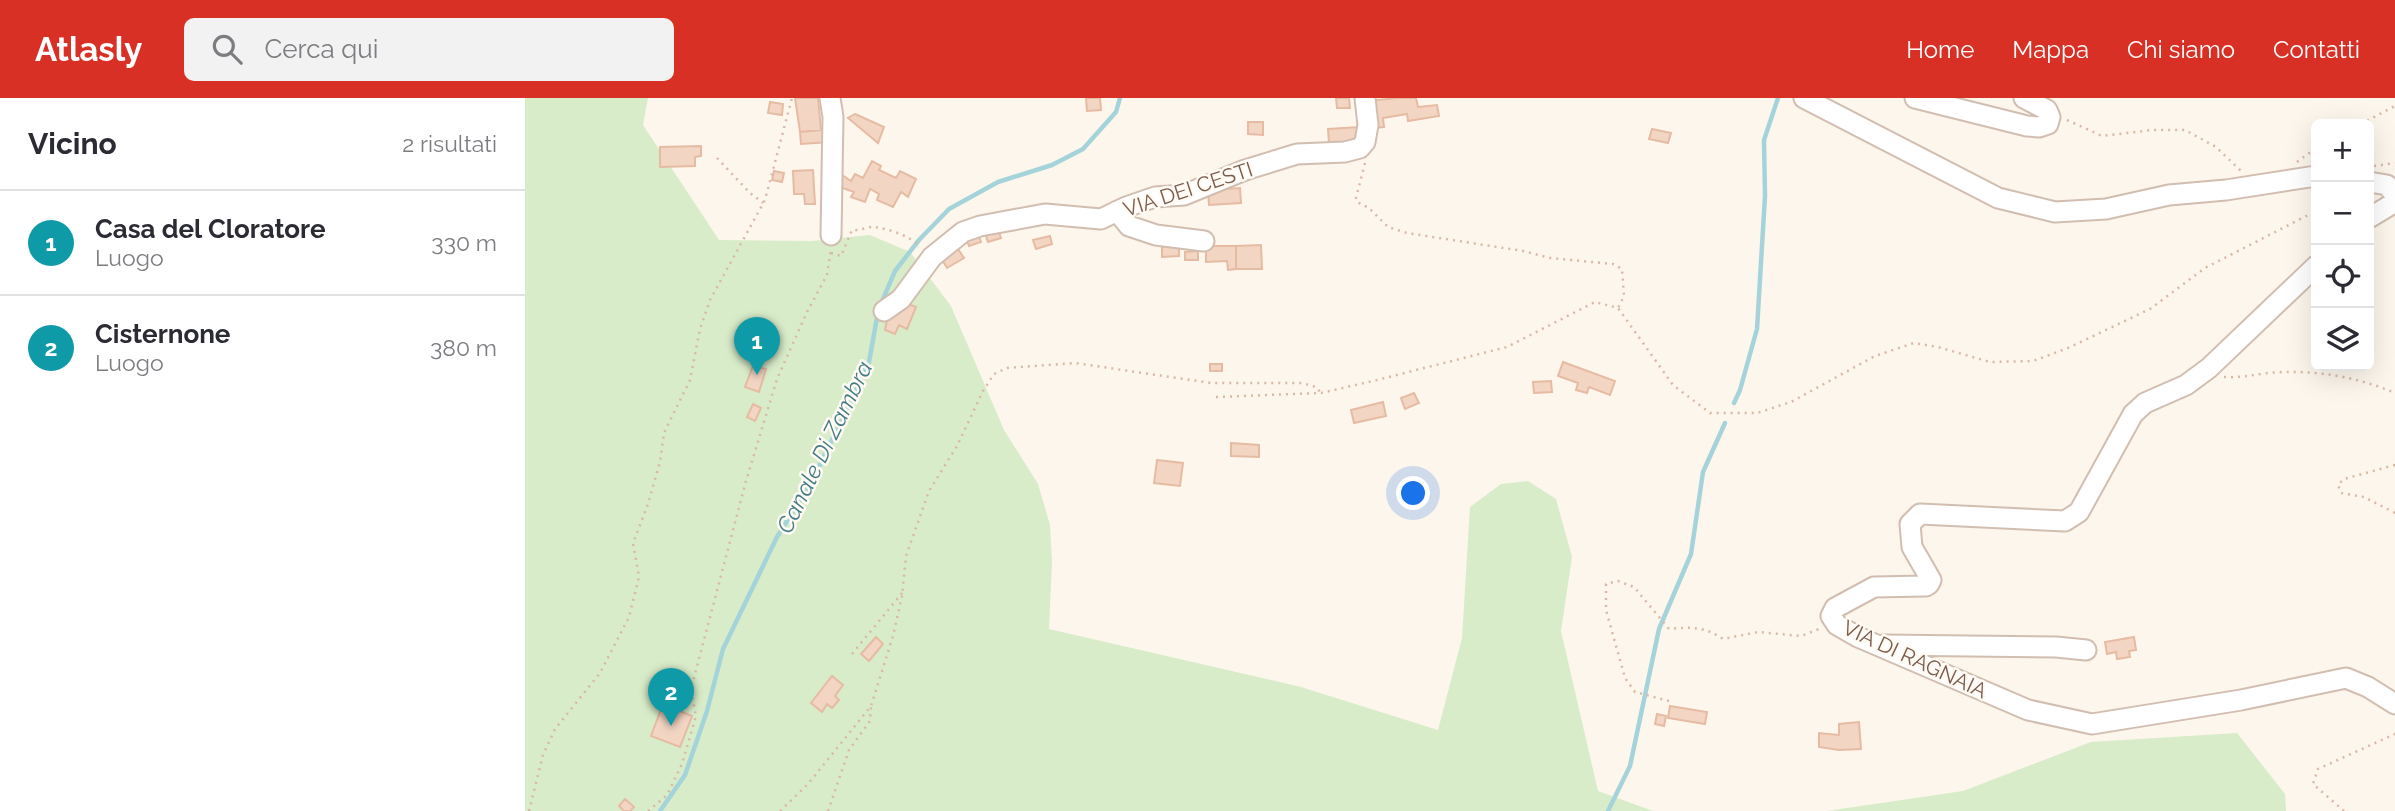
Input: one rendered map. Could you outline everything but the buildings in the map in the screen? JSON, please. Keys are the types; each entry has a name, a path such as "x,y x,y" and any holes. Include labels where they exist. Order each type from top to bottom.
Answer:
{"street":[{"path":"830,98 833,117 831,244"},
{"path":"1363,145 1368,125 1365,98"},
{"path":"1804,98 1998,198 2055,212 2106,209 2169,195 2256,186 2311,177"},
{"path":"1916,98 2027,127 2048,124 2050,117 2046,110 2024,98"},
{"name":"VIA DEI CESTI","path":"884,311 901,299 932,257 963,232 980,226 1045,214 1101,219 1155,197 1184,195 1245,170 1297,154 1345,152 1363,145"},
{"path":"2374,183 2387,185 2395,196 2392,204 2374,215"},
{"path":"1117,211 1129,226 1156,235 1204,241"},
{"name":"VIA DI RAGNAIA","path":"2311,271 2209,368 2186,385 2145,403 2133,414 2079,512 2066,521 1920,514 1910,524 1912,547 1931,580 1929,584 1874,587 1835,608 1831,616 1837,625 1876,645 2028,710 2092,724 2241,700 2346,678 2368,687 2395,704"},
{"path":"1876,645 2056,647 2086,650"}],"path":[{"path":"529,811 543,755 555,729 600,673 629,617 639,577 633,543 648,504 660,461 664,433 690,380 700,329 711,300 763,203 792,98"},
{"path":"2370,119 2395,106"},
{"path":"2046,110 2102,136 2152,130 2185,130 2216,147 2256,186"},
{"path":"1363,145 1367,155 1357,202 1369,208 1388,227 1459,243 1523,251 1550,258 1613,264 1622,269 1624,296 1618,308"},
{"path":"717,158 763,203"},
{"path":"2374,165 2395,163"},
{"path":"1216,397 1321,393 1507,347 1595,302 1618,308 1673,385 1710,413 1757,413 1791,402 1875,356 1914,343 1990,362 2033,361 2045,357 2150,309 2205,268 2311,214"},
{"path":"831,244 841,256 852,230 873,227 901,234 919,244"},
{"path":"648,811 667,795 682,764 696,716 691,689 749,471 777,379 827,275 831,244"},
{"path":"828,811 849,750 870,721 871,706 893,636 903,592 906,556 929,491 957,446 994,374 1007,368 1075,363 1211,383 1302,383 1316,387 1321,393"},
{"path":"2209,368 2224,378 2266,373 2325,374 2375,385 2395,393"},
{"path":"2395,465 2344,479 2338,485 2341,493 2364,497 2395,513"},
{"path":"1669,701 1635,692 1625,678 1606,610 1606,584 1618,581 1634,587 1668,629 1696,626 1723,639 1758,632 1801,636 1817,631 1831,616"},
{"path":"852,654 903,592"},
{"path":"780,811 807,784 871,706"},
{"path":"2343,811 2313,784 2318,769 2395,734"}],"green space":[{"path":"525,98 648,98 643,125 719,240 812,241 870,235 910,252 951,306 1004,430 1038,484 1050,525 1052,562 1049,629 1301,687 1438,730 1462,638 1470,507 1501,484 1528,481 1556,499 1572,557 1561,631 1598,791 1653,811 525,811"},
{"path":"2237,733 2285,794 2286,811 1827,811 1963,791 2091,742"}],"waterway":[{"name":"Canale Di Zambra","path":"881,304 895,271 919,240 949,209 998,182 1052,165 1083,149 1116,112 1120,98"},
{"path":"1734,403 1757,329 1765,196 1764,140 1778,98"},
{"name":"Canale Di Zambra","path":"660,811 685,775 707,711 723,649 777,537 811,483 869,362 878,312"},
{"path":"1608,811 1630,766 1659,629 1691,554 1703,472 1725,423"}],"place":[{"name":"Casa del Cloratore","path":"757,375"},
{"name":"Cisternone","path":"671,726"}]}
